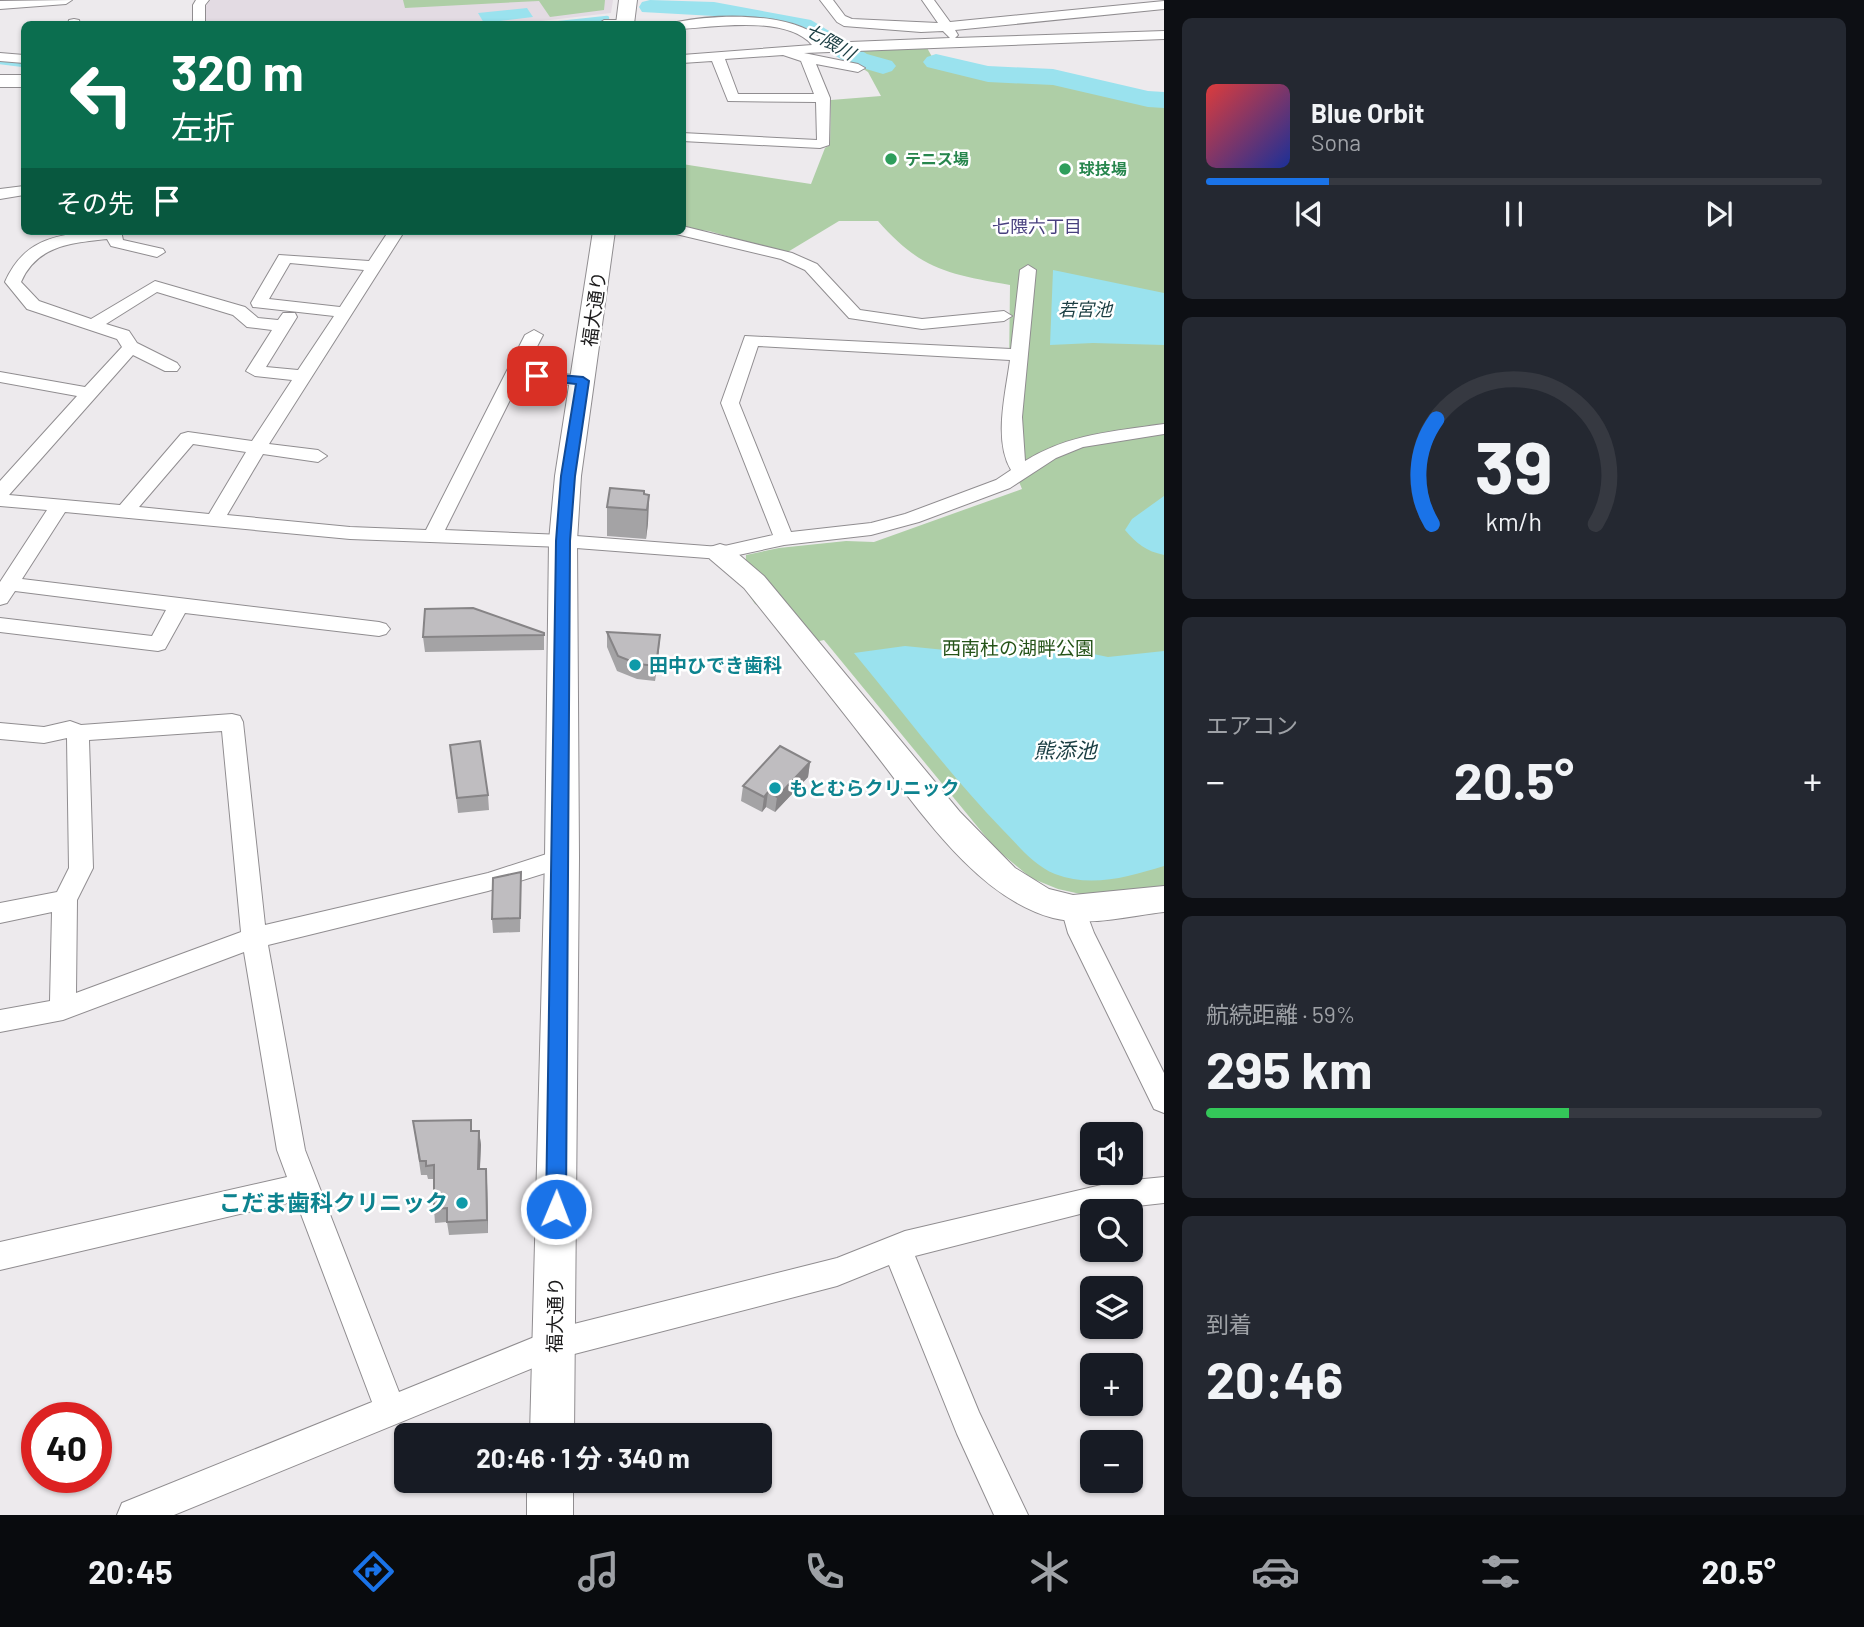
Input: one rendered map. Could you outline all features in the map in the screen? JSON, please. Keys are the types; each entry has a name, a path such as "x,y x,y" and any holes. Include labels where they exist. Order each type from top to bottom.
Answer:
{"street":[{"path":"0,5 66,0"},
{"path":"199,21 199,5 203,0"},
{"path":"625,21 628,0"},
{"path":"826,0 841,19 849,23 921,27 973,25 1164,5"},
{"path":"928,0 958,42"},
{"path":"686,24 758,21 807,34 824,47"},
{"path":"686,59 842,46 1164,35"},
{"path":"787,50 788,53 807,58 858,68"},
{"path":"717,56 733,97 823,98"},
{"path":"0,57 21,60"},
{"path":"686,136 820,144 824,142 823,98 807,58"},
{"path":"0,81 21,81"},
{"path":"0,194 21,191"},
{"path":"686,232 786,256 811,267 855,314 922,324 1004,316"},
{"path":"95,235 53,242 26,257 7,277 33,305 123,335 131,347 171,367"},
{"path":"114,235 117,243 157,252"},
{"path":"215,520 257,448 394,235"},
{"name":"福大通り","path":"552,1423 562,858 563,541 568,476 603,235"},
{"path":"344,312 258,303 285,258 374,266"},
{"path":"1022,472 1015,466 1012,444 1028,270"},
{"path":"94,324 155,286 239,311 253,323 283,326"},
{"path":"295,307 255,371 303,376"},
{"path":"432,537 534,335"},
{"path":"784,540 730,403 751,340 1019,355"},
{"path":"0,493 131,347"},
{"path":"514,374 583,381"},
{"path":"0,377 89,393"},
{"path":"0,500 350,533 563,541 720,553 784,540 871,529 912,518 974,497 1022,472 1049,454 1079,442 1164,429"},
{"path":"125,512 188,438 318,456"},
{"path":"60,505 5,591 179,605 379,629"},
{"path":"720,553 754,582 948,821 975,850 1027,893 1073,908 1164,899"},
{"path":"0,625 158,644 179,605"},
{"path":"0,731 44,734 70,729 78,733 232,722 254,938 291,1150 391,1412"},
{"path":"64,1009 65,900 80,868 78,733"},
{"path":"0,1021 64,1009 254,938 488,882 562,858"},
{"path":"0,914 65,900"},
{"path":"1073,908 1081,933 1164,1101"},
{"path":"0,1256 304,1186"},
{"path":"134,1515 554,1344 837,1272 897,1248 1040,1211 1114,1195 1164,1189"},
{"path":"897,1248 968,1423 1011,1515"},
{"path":"550,1515 551,1493"}],"shaded area":[{"path":"210,0 613,0 611,13 541,21 206,21 204,9"}],"green space":[{"path":"403,0 605,0 604,10 550,17 539,1 405,8"},
{"name":"西南杜の湖畔公園","path":"926,46 936,64 986,75 1053,78 1092,86 1132,99 1164,102 1164,889 1085,895 1058,889 1031,878 995,848 824,640 815,642 801,629 755,604 745,589 746,555 779,548 846,541 874,542 1022,489 1008,455 1010,285 952,273 922,260 878,221 839,221 786,253 709,231 686,228 686,165 811,184 825,148 830,145 831,100 881,96 868,72 834,50"}],"water":[{"path":"527,8 533,17 483,21 478,13"},
{"name":"若宮池","path":"1053,270 1164,293 1164,345 1050,345"},
{"path":"1164,496 1164,555 1142,546 1125,530 1132,519"},
{"name":"熊添池","path":"905,646 945,650 1006,646 1059,647 1108,657 1164,651 1164,866 1096,881 1055,874 1033,860 963,787 854,653"}],"building":[{"path":"610,488 644,491 644,494 649,495 647,510 607,507"},
{"path":"473,608 544,635 423,637 425,609"},
{"path":"607,632 660,635 656,666 638,664 618,656"},
{"path":"480,741 488,795 457,798 450,745"},
{"path":"780,746 810,762 777,797 768,792 764,797 743,786"},
{"path":"521,872 520,918 492,919 493,878"},
{"path":"471,1120 471,1131 479,1131 478,1169 486,1169 487,1220 447,1222 447,1208 434,1209 434,1165 426,1166 426,1161 420,1161 413,1121"}],"waterway":[{"name":"七隈川","path":"651,7 714,9 802,25 858,59 883,66"},
{"name":"七隈川","path":"579,21 607,18"},
{"name":"七隈川","path":"0,62 21,65"},
{"name":"七隈川","path":"936,62 988,74 1053,77 1148,99 1164,100"}],"place":[{"name":"テニス場","path":"891,159"},
{"name":"球技場","path":"1065,169"},
{"name":"田中ひでき歯科","path":"635,665"},
{"name":"もとむらクリニック","path":"775,788"},
{"name":"こだま歯科クリニック","path":"462,1203"}],"district":[{"name":"七隈六丁目","path":"1037,227"}],"route":[{"path":"537,376 583,381 568,476 563,541 562,858 556,1209"}]}
